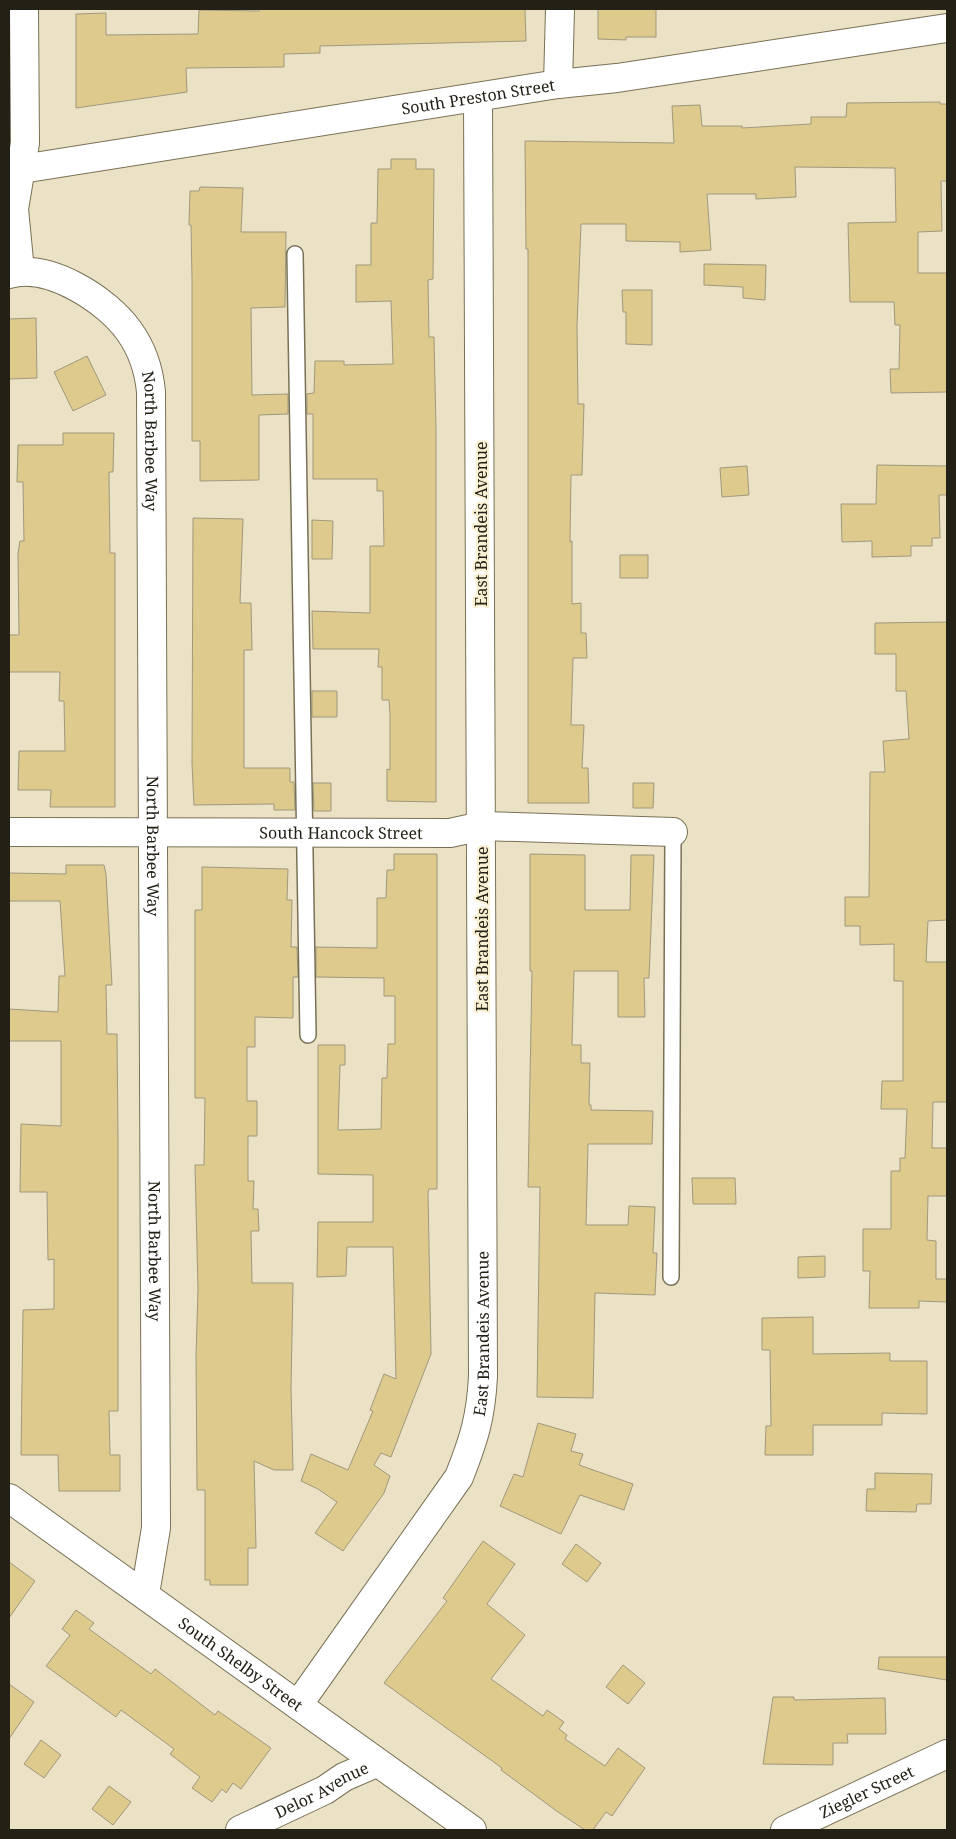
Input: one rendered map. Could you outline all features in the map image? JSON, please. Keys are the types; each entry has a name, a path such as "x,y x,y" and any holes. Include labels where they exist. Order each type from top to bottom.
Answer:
{"street":[{"name":"North Barbee Way","path":"24,9 26,143 15,170 15,272 54,276 84,292 115,314 129,331 143,355 149,375 154,834 156,1528 145,1594"},
{"path":"558,84 560,9"},
{"name":"South Preston Street","path":"15,170 558,84 617,78 947,28"},
{"name":"East Brandeis Avenue","path":"298,1705 459,1476 475,1436 481,1409 483,1376 482,826 478,97"},
{"name":"South Hancock Street","path":"9,832 154,834 304,831 450,833 482,826 673,832"},
{"name":"South Shelby Street","path":"9,1498 472,1830"},
{"name":"Ziegler Street","path":"785,1830 947,1754"},
{"name":"Delor Avenue","path":"240,1830 325,1790 344,1777 376,1763"}],"lane":[{"path":"295,254 308,1035"},
{"path":"671,1277 673,832"}],"building":[{"path":"259,9 525,9 526,41 320,46 320,53 284,54 284,67 186,68 187,92 76,108 76,14 106,13 106,35 198,34 199,10 259,11"},
{"path":"598,9 656,9 656,37 626,37 626,40 598,39"},
{"path":"940,102 940,104 947,104 947,181 941,181 942,231 918,232 918,273 947,273 947,392 891,393 890,369 899,369 900,325 895,325 894,302 850,302 848,223 896,222 895,168 795,167 796,197 756,199 756,194 707,194 711,250 680,252 680,242 626,241 626,224 581,224 577,326 578,404 584,404 582,475 571,475 570,542 572,541 572,604 581,603 581,633 586,633 587,658 573,658 571,725 584,725 582,768 588,768 589,803 528,803 528,249 526,249 525,141 674,143 672,106 700,105 702,126 742,126 742,128 811,124 811,117 846,117 847,103"},
{"path":"391,159 416,159 416,169 434,169 433,279 428,280 429,337 434,337 436,429 436,802 387,801 387,769 390,770 390,714 389,700 382,700 382,667 378,667 379,649 313,649 312,611 370,613 370,546 384,546 383,491 377,491 377,479 313,479 313,414 307,414 307,394 314,393 315,361 344,361 344,365 393,364 391,301 356,302 356,265 371,265 371,223 377,223 378,169 391,169"},
{"path":"200,187 243,188 241,232 286,232 285,307 251,308 252,395 288,394 288,414 259,415 259,480 200,481 200,441 192,441 192,279 191,225 189,225 190,191 199,191"},
{"path":"704,264 766,265 765,300 743,298 743,287 704,285"},
{"path":"622,290 652,290 652,345 626,344 626,312 623,312"},
{"path":"36,318 37,378 9,379 9,319"},
{"path":"87,356 106,395 73,411 54,372"},
{"path":"63,433 114,433 113,472 109,472 110,553 115,553 115,807 50,807 51,790 18,790 19,751 65,751 64,701 59,701 60,672 9,672 9,635 19,635 18,553 20,541 24,541 23,482 17,482 18,445 63,445"},
{"path":"877,465 947,466 947,495 939,495 940,538 932,538 932,546 911,546 911,556 872,557 872,541 842,542 841,504 876,504"},
{"path":"747,466 749,495 722,497 720,468"},
{"path":"193,518 243,519 240,603 251,603 252,650 244,650 244,768 290,768 290,782 294,782 295,810 274,810 274,804 194,805 192,764"},
{"path":"312,520 333,521 332,559 312,559"},
{"path":"620,555 648,555 648,578 620,578"},
{"path":"947,622 947,920 928,921 926,962 947,962 947,1102 933,1102 932,1148 947,1148 947,1196 928,1196 927,1240 936,1241 936,1279 947,1279 947,1302 919,1301 919,1308 869,1308 870,1271 863,1271 863,1229 891,1229 891,1171 900,1171 900,1158 905,1158 907,1109 881,1109 882,1081 903,1081 903,981 894,981 894,944 860,945 860,926 845,926 845,897 869,897 870,772 885,772 883,741 909,739 906,691 896,691 896,654 875,654 875,623"},
{"path":"312,691 337,691 337,717 312,717"},
{"path":"313,783 331,783 331,811 314,811"},
{"path":"633,783 654,783 653,808 633,808"},
{"path":"394,854 437,854 437,1189 429,1189 428,1192 431,1354 391,1457 381,1453 374,1465 390,1476 384,1493 343,1551 315,1533 337,1502 318,1489 301,1481 311,1454 348,1470 373,1411 370,1410 384,1374 396,1379 393,1247 347,1247 346,1276 317,1277 318,1222 373,1222 373,1175 318,1174 318,1045 345,1045 345,1065 340,1065 338,1130 381,1129 382,1078 387,1078 388,1044 395,1044 395,996 384,996 384,978 316,977 316,947 377,948 377,898 386,898 387,870 394,870"},
{"path":"530,854 585,855 585,910 630,910 631,855 654,855 649,978 644,978 645,1017 618,1017 618,971 574,971 572,1045 581,1045 581,1063 590,1063 589,1105 591,1105 591,1110 653,1111 652,1144 588,1144 586,1225 628,1225 629,1206 655,1207 653,1253 657,1253 655,1295 595,1293 593,1398 537,1397 540,1187 528,1187 532,971 530,971"},
{"path":"66,865 104,865 106,874 112,985 106,985 107,1034 117,1034 118,1138 118,1411 109,1411 110,1455 120,1455 120,1491 59,1491 58,1455 21,1455 23,1310 54,1309 54,1259 48,1260 47,1192 20,1192 21,1124 61,1126 61,1041 9,1041 9,1009 58,1012 59,976 65,976 60,901 9,901 9,873 66,874"},
{"path":"202,867 288,869 287,900 292,900 291,947 297,947 298,977 293,977 293,1018 255,1017 255,1047 247,1047 247,1101 257,1101 257,1136 248,1136 248,1181 254,1181 253,1209 258,1209 259,1231 251,1231 252,1283 293,1283 291,1388 293,1470 274,1470 254,1461 256,1548 248,1548 248,1585 210,1585 210,1580 205,1580 205,1490 197,1490 196,1356 198,1289 195,1165 204,1165 205,1098 195,1098 195,910 202,910"},
{"path":"692,1178 735,1178 736,1204 693,1204"},
{"path":"825,1256 825,1277 798,1278 798,1257"},
{"path":"813,1317 813,1354 890,1353 890,1361 927,1361 927,1414 882,1413 882,1425 813,1425 813,1455 765,1455 766,1426 771,1426 770,1350 762,1350 762,1318"},
{"path":"538,1423 576,1434 571,1451 583,1454 579,1465 633,1484 624,1510 580,1495 561,1534 500,1506 514,1474 523,1477"},
{"path":"875,1473 932,1474 931,1504 917,1504 916,1512 866,1511 867,1489 875,1489"},
{"path":"483,1541 515,1564 487,1604 525,1635 491,1679 543,1716 547,1710 564,1722 559,1729 567,1735 565,1739 605,1766 618,1748 645,1768 612,1816 606,1812 593,1830 585,1830 558,1812 501,1770 502,1768 384,1683 447,1601 443,1598"},
{"path":"576,1544 601,1563 587,1582 562,1564"},
{"path":"9,1562 35,1581 9,1618"},
{"path":"76,1610 94,1623 89,1629 151,1674 155,1669 215,1715 218,1711 271,1748 241,1789 233,1783 226,1793 222,1789 212,1802 192,1788 200,1777 170,1754 174,1749 121,1710 116,1717 46,1666 70,1635 62,1629"},
{"path":"879,1657 947,1657 947,1680 878,1669"},
{"path":"623,1665 645,1683 628,1704 606,1687"},
{"path":"9,1684 34,1702 9,1739"},
{"path":"773,1697 794,1697 794,1700 885,1698 886,1734 847,1734 848,1743 833,1743 833,1765 763,1764"},
{"path":"41,1740 61,1755 44,1778 24,1764"},
{"path":"109,1786 131,1802 113,1825 92,1809"}]}
